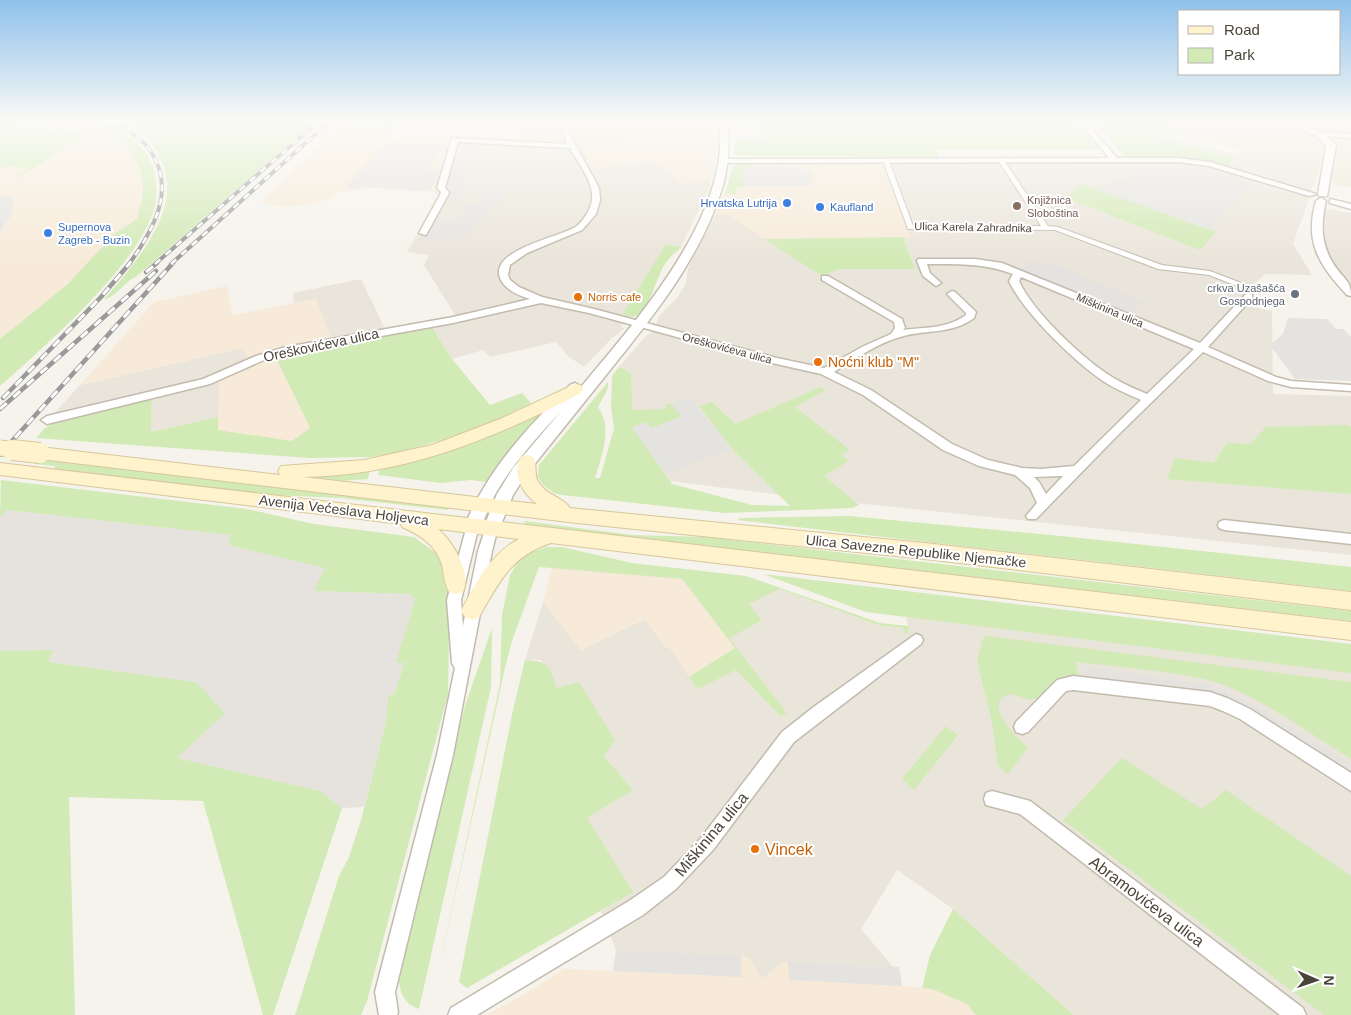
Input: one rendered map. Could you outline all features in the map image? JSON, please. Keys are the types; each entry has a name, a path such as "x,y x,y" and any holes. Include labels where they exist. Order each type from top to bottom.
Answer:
{"main road":[{"path":"188,470 240,468 313,471 355,468 399,460 442,448 494,430 531,413 574,389"},
{"name":"Avenija Većeslava Holjevca","path":"0,448 491,505"},
{"path":"527,461 527,482 534,492 550,504 577,516"},
{"name":"Avenija Većeslava Holjevca","path":"0,469 482,526"},
{"name":"Ulica Savezne Republike Njemačke","path":"491,505 577,516 934,552 1351,601"},
{"path":"392,515 430,532 440,540 451,561 456,586"},
{"name":"Ulica Savezne Republike Njemačke","path":"482,526 937,583 1351,631"},
{"path":"472,611 505,557 514,549 526,543 552,534"}],"street":[{"path":"423,233 444,195 445,192 440,188 446,168"},
{"name":"Oreškovićeva ulica","path":"586,168 595,182 596,200 592,215 571,233 520,252 510,260 504,266 503,272 507,283 513,288 542,300 825,372 878,399 933,439 968,456 1019,472 1056,474 1079,469"},
{"path":"491,505 510,485 527,461 581,399 604,366 640,325 664,292 704,221 722,168"},
{"name":"Ulica Karela Zahradnika","path":"889,168 910,228 1056,228 1161,267 1210,273 1245,286"},
{"name":"Ulica Karela Zahradnika","path":"1007,168 1046,228"},
{"path":"1220,168 1351,207"},
{"path":"1328,168 1326,182 1319,196 1315,227 1328,267 1351,292"},
{"name":"Miškinina ulica","path":"936,284 926,274 921,261 989,263 1019,272 1272,379 1291,384 1351,388"},
{"path":"1019,272 1014,281 1017,291 1062,339 1106,379 1149,399"},
{"path":"826,278 899,321 900,328 894,336"},
{"path":"825,372 894,336 944,329 966,321 971,316 971,312 952,294"},
{"path":"1032,516 1113,433 1201,348 1249,296"},
{"name":"Oreškovićeva ulica","path":"47,420 206,382 260,358 286,350 453,320 542,300"},
{"path":"460,678 455,632 454,600 456,586 507,464 574,389 604,366"},
{"path":"1019,472 1035,485 1044,504"},
{"path":"1224,525 1351,539"},
{"path":"389,1014 385,992 445,755 484,551 482,526"},
{"name":"Miškinina ulica","path":"458,1015 636,908 670,882 707,844 788,737 916,640"},
{"path":"1022,726 1062,686 1073,683 1210,699 1245,714 1351,783"},
{"name":"Abramovićeva ulica","path":"992,799 1024,807 1296,1015"}],"shaded area":[{"path":"0,168 139,168 143,189 137,219 114,234 68,284 0,339"},
{"path":"296,168 441,168 434,192 370,188 338,193 332,199 302,206 278,207 261,202"},
{"path":"363,168 428,168 439,171 436,182 429,191 361,187 345,188"},
{"path":"441,168 662,168 682,184 712,178 708,191 681,247 666,245 622,315 630,316 621,326 624,329 612,338 584,367 568,356 556,342 490,357 483,350 452,359 428,320 455,315 424,265 429,255 407,252 441,194 434,193"},
{"path":"451,168 469,169 467,172 470,172 463,185 467,185 460,201 447,200 449,191 446,187"},
{"path":"662,168 714,168 712,178 682,184"},
{"path":"743,168 886,168 910,237 764,239 729,215 715,215 725,194 736,194"},
{"path":"743,168 800,168 802,171 810,171 813,186 744,187"},
{"path":"885,168 1319,168 1293,244 1312,275 1265,274 1249,290 1251,294 1248,306 1272,311 1273,394 1351,396 1351,555 789,496 622,475 619,367 646,336 654,331 658,326 656,324 659,316 677,298 686,283 688,268 715,215 729,215 822,276 839,269 915,269 903,237 910,237"},
{"path":"1143,168 1201,168 1253,184 1211,229 1098,190 1112,179 1128,180"},
{"path":"1333,168 1351,168 1351,187 1339,186 1331,181"},
{"path":"505,191 493,208 463,238 454,238 450,241 419,240 421,235 426,235 433,221 457,222 465,205 478,205 484,192"},
{"path":"0,196 13,198 12,214 0,232"},
{"path":"1321,208 1351,213 1351,286 1331,264 1320,228"},
{"path":"1028,262 1057,265 1144,302 1129,315 1019,269"},
{"path":"361,279 385,329 330,337 316,299 294,303 293,293"},
{"path":"227,286 233,315 316,299 330,337 273,351 310,429 292,441 217,430 220,380 251,366 243,348 80,385 154,302"},
{"path":"1288,318 1327,319 1336,329 1343,329 1351,337 1351,381 1295,379 1270,345 1283,334"},
{"path":"243,348 252,366 220,380 218,417 151,432 152,398 48,420 80,385"},
{"path":"688,397 731,449 666,474 632,427 647,422 652,428 682,417 671,403"},
{"path":"7,510 232,535 229,545 326,568 314,591 410,594 415,600 397,662 404,662 394,695 388,696 386,722 364,807 342,808 320,791 176,758 196,682 47,662 53,650 0,651 0,517"},
{"path":"552,568 682,579 735,648 689,677 669,647 666,648 644,619 581,650 543,602"},
{"path":"778,589 878,625 904,628 909,632 906,615 1351,661 1351,1015 1074,1015 953,909 897,870 861,929 893,967 783,962 762,979 748,957 616,950 601,911 632,891 586,818 633,790 604,756 557,688 541,660 525,660 543,602 581,650 645,619 666,647 736,670 781,717 787,713 728,638 761,622 749,604"},
{"path":"1081,666 1207,684 1219,688 1256,706 1351,764 1351,776 1225,698 1085,678"},
{"path":"616,950 748,957 762,979 783,962 899,967 902,986 932,989 968,1004 976,1015 486,1015 564,969 613,971"},
{"path":"616,950 741,956 741,977 613,971"},
{"path":"788,962 899,967 902,986 789,980"}],"green space":[{"path":"28,168 33,168 16,179"},
{"path":"139,168 153,168 156,183 155,206 146,228 131,253 89,302 0,386 0,339 68,284 114,234 137,219 142,200 142,176"},
{"path":"164,168 261,168 137,276 104,300 128,271 152,237 161,218 166,199 167,181"},
{"path":"733,168 743,168 744,187 737,187 736,194 725,194"},
{"path":"1082,184 1216,232 1200,250 1066,198"},
{"path":"903,237 915,269 839,269 822,276 764,239"},
{"path":"666,244 681,247 668,259 662,269 644,309 633,317 622,315"},
{"path":"432,327 452,359 490,405 522,393 531,403 497,420 446,439 399,452 371,457 309,458 36,438 44,429 57,421 152,397 151,432 218,417 218,430 292,441 310,428 275,356"},
{"path":"619,367 631,373 632,410 666,409 666,404 676,405 682,416 652,428 632,427 672,484 752,505 790,506 732,449 699,406 712,402 735,424 821,387 825,390 795,407 850,450 841,455 849,461 824,476 859,505 852,508 725,513 554,493 543,485 538,477 539,465 608,382 608,388 598,407 605,424 605,442 595,478 600,478 614,428 611,407 612,376"},
{"path":"548,408 497,466 486,482 471,480 441,483 378,475 380,468 478,440"},
{"path":"1347,425 1351,427 1351,494 1167,479 1175,458 1214,463 1227,443 1250,444 1266,427"},
{"path":"39,459 450,507 448,510 340,498 273,495 55,469 55,466 34,464"},
{"path":"370,470 368,479 342,481 310,476"},
{"path":"1,480 247,509 314,524 414,537 433,551 440,548 450,573 448,694 367,1001 361,1015 295,1015 339,876 349,857 361,820 386,722 388,695 394,695 404,663 396,662 415,600 410,594 314,591 325,568 228,545 231,535 7,510 0,517"},
{"path":"849,516 1061,536 1351,567 1351,591 737,520 741,518"},
{"path":"525,521 632,535 706,537 1351,611 1351,621 524,525"},
{"path":"546,547 562,547 632,563 746,576 880,623 908,626 909,632 905,634 904,628 878,625 779,589 749,604 762,621 729,638 787,713 781,717 736,670 698,689 689,677 735,648 682,579 539,567 512,641 505,668 433,996 500,684 502,615 510,575 520,559"},
{"path":"763,574 1351,644 1351,673 866,612"},
{"path":"492,628 491,687 419,1009 413,1007 402,994 399,983 399,971 464,709"},
{"path":"986,636 1351,682 1351,759 1263,704 1226,686 1208,680 1175,674 1076,662 1080,678 1035,699 1030,700 1011,694 1002,698 999,704 999,712 1003,720 1009,729 1028,747 1008,774 998,766 992,722 977,662 983,638"},
{"path":"53,650 48,662 196,682 225,713 177,758 320,791 342,808 273,1015 263,1015 203,801 69,797 75,1015 0,1015 0,651"},
{"path":"525,660 540,662 548,666 557,688 579,682 615,740 604,756 633,790 587,818 633,892 467,988 459,982 513,710"},
{"path":"946,726 958,735 914,790 902,779"},
{"path":"1122,758 1202,809 1226,790 1351,876 1351,1015 1324,1015 1063,820"},
{"path":"953,909 1074,1015 976,1015 967,1004 932,989 922,988 930,955"}],"railway":[{"path":"129,264 147,236 160,205 162,189 158,168"},
{"path":"155,264 265,168"},
{"path":"171,264 277,168"},
{"path":"3,398 101,297 130,263"},
{"path":"146,272 157,263"},
{"path":"3,451 173,263"},
{"path":"0,409 156,271"},
{"path":"0,454 3,451"}],"place":[{"name":"Hrvatska Lutrija","path":"787,203"},
{"name":"Knjižnica Sloboština","path":"1017,206"},
{"name":"Kaufland","path":"820,207"},
{"name":"Supernova Zagreb - Buzin","path":"48,233"},
{"name":"crkva Uzašašća Gospodnjega","path":"1295,294"},
{"name":"Norris cafe","path":"578,297"},
{"name":"Noćni klub \"M\"","path":"818,362"},
{"name":"Vincek","path":"755,849"}]}
